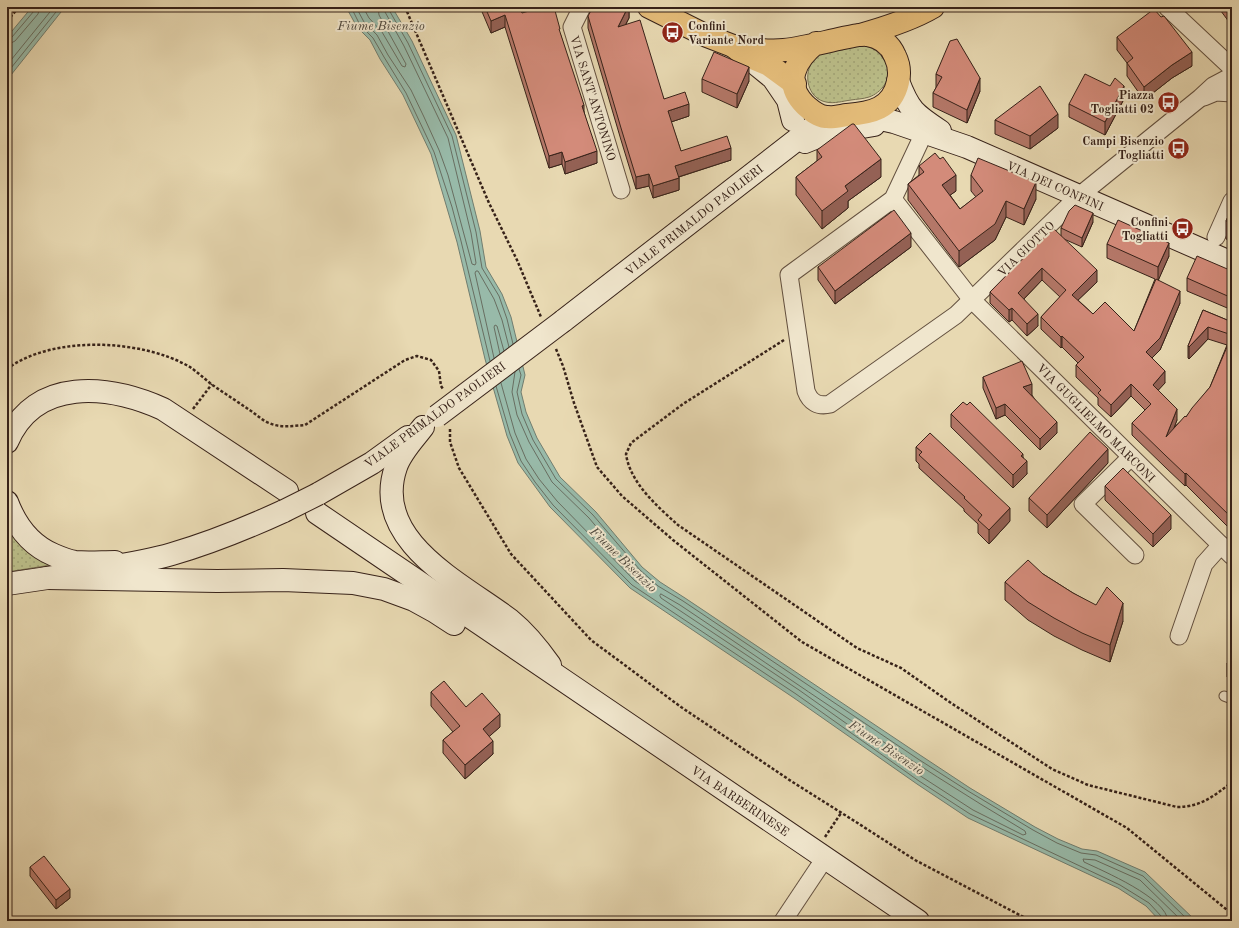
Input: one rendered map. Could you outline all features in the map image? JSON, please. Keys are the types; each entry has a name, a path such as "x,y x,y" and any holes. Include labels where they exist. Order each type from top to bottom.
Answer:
{"main road":[{"name":"VIA DEI CONFINI","path":"649,7 770,65 796,89 812,111 826,117 874,111 887,103 892,97 898,71"},
{"path":"860,35 927,11"},
{"path":"898,71 899,49 902,38 907,29 927,11"},
{"name":"VIA DEI CONFINI","path":"738,50 785,50 860,35 868,35 884,41 894,52 898,71 910,108 919,118 967,147"},
{"name":"VIA DEI CONFINI","path":"796,89 794,74 799,59 806,51 816,44"},
{"path":"738,50 766,71 778,85 788,100 793,120"},
{"name":"VIALE PRIMALDO PAOLIERI","path":"769,162 786,139 793,120 796,89"},
{"name":"VIA DEI CONFINI","path":"858,114 894,122 967,147 1232,263"},
{"name":"VIALE PRIMALDO PAOLIERI","path":"7,584 138,562 201,545 241,531 286,501 317,504 372,463 437,423 554,322 769,162 826,117"},
{"path":"769,162 800,145 827,133 894,122"},
{"path":"7,442 16,425 28,412 46,400 58,395 77,391 96,390 127,396 163,409 183,422 286,501"},
{"path":"437,423 400,456 394,475 392,488 393,505 401,526 427,560 510,620 523,632 537,646 562,680"},
{"path":"7,502 14,518 29,539 49,553 74,562 138,562"},
{"path":"317,504 562,680"},
{"path":"47,578 217,581 283,580 361,584 384,589 414,600 514,662 562,680"},
{"name":"VIA BARBERINESE","path":"562,680 918,921"}],"street":[{"name":"VIA SANT'ANTONINO","path":"582,7 572,27 621,190"},
{"path":"1167,7 1232,80"},
{"name":"VIA GIOTTO","path":"798,332 806,391 812,401 825,405 830,404 949,319 972,300 1079,196 1213,86 1232,80"},
{"path":"798,332 789,275 893,199 924,133"},
{"name":"VIA GUGLIELMO MARCONI","path":"893,199 972,300 1226,551 1204,564 1179,636"},
{"path":"1216,237 1232,201"},
{"path":"1131,457 1083,504 1135,555"},
{"path":"783,921 820,855"}],"path":[{"path":"7,21 19,7"},
{"path":"405,7 489,202 517,260 554,322"},
{"path":"798,332 683,404 631,443 626,454 629,469 642,488 664,512 678,526 857,648 901,668 1030,755 1088,786 1177,807 1188,807 1208,800 1232,782"},
{"path":"7,369 21,360 45,351 96,344 152,353 174,359 190,368 269,423 287,427 305,424 405,360 417,356 431,360 439,372 441,386 445,393"},
{"path":"554,345 563,366 574,403 597,467 622,496 673,540 802,642 1127,828 1232,914"},
{"path":"183,422 212,384"},
{"path":"437,423 450,442 459,468 511,554 591,640 681,707 791,781 915,860 1031,921"},
{"path":"820,855 842,813"}],"green space":[{"path":"864,45 878,52 887,66 887,80 878,92 862,99 832,103 820,100 812,93 808,83 808,71 816,55"},
{"path":"7,522 51,565 7,572"}],"water":[{"path":"32,7 65,7 7,80 7,37"},
{"name":"Fiume Bisenzio","path":"346,7 392,7 412,41 456,135 480,231 486,267 502,294 511,317 525,375 521,392 526,412 537,438 560,477 596,512 642,567 660,582 970,788 1058,839 1082,849 1097,851 1145,872 1196,921 1160,921 1146,906 1118,888 968,818 794,698 630,588 550,507 518,463 507,436 485,359 457,242 431,154 403,95 380,59 370,40 357,27"}],"building":[{"path":"485,7 519,7 522,13 543,7 554,7 559,29 584,105 582,106 597,151 565,162 562,152 549,156 505,15 491,21"},
{"path":"593,7 628,7 618,27 640,20 664,99 685,92 689,104 668,111 681,151 727,136 731,148 675,166 679,178 653,186 649,174 636,177 588,16"},
{"path":"1228,7 1232,7 1232,13"},
{"path":"1154,9 1161,17 1164,16 1192,52 1172,65 1144,87 1127,63 1133,58 1117,37"},
{"path":"957,39 980,78 967,110 933,93 942,77 936,74 950,41"},
{"path":"714,52 749,67 737,94 702,79"},
{"path":"1085,74 1110,86 1115,78 1124,86 1105,122 1069,104"},
{"path":"1040,86 1058,114 1030,136 995,120"},
{"path":"854,124 881,159 845,186 848,191 822,211 796,177 822,157 817,150"},
{"path":"935,153 940,159 943,157 956,175 942,185 960,209 983,191 971,175 978,158 1036,182 1024,209 1006,201 995,224 959,251 908,184 924,172 919,166"},
{"path":"1075,205 1093,213 1082,238 1061,228 1069,211"},
{"path":"1232,208 1232,224 1226,221"},
{"path":"894,210 911,233 835,291 818,267"},
{"path":"1118,220 1169,243 1158,267 1107,244"},
{"path":"1053,228 1097,270 1072,295 1093,314 1105,302 1134,331 1156,279 1180,291 1160,338 1146,352 1165,371 1153,385 1177,409 1166,437 1185,416 1186,417 1210,387 1232,335 1232,518 1132,423 1151,404 1131,384 1111,405 1098,393 1101,390 1076,365 1084,357 1041,317 1066,290 1042,268 1018,293 1038,314 1027,324 1012,308 1009,310 990,292"},
{"path":"1197,256 1232,271 1232,298 1187,278"},
{"path":"1203,310 1232,322 1232,335 1208,327 1189,347 1188,346"},
{"path":"1022,361 1032,384 1023,387 1057,422 1040,439 1005,404 996,408 983,377"},
{"path":"963,402 967,405 970,402 1023,454 1021,456 1027,461 1013,475 951,414"},
{"path":"1090,432 1108,449 1047,515 1029,498"},
{"path":"930,433 1010,508 989,530 978,520 982,515 964,498 965,497 919,455 922,452 916,447"},
{"path":"1123,468 1171,515 1153,534 1105,486"},
{"path":"1028,560 1043,574 1073,593 1096,605 1107,587 1123,603 1110,645 1082,633 1054,618 1028,602 1005,582"},
{"path":"1232,650 1232,665 1227,664"},
{"path":"444,681 466,707 482,693 500,714 483,729 493,741 465,765 443,740 460,726 431,692"},
{"path":"44,856 70,889 56,900 30,867"}],"place":[{"name":"Confini Variante Nord","path":"672,33"},
{"name":"Piazza Togliatti 02","path":"1169,102"},
{"name":"Campi Bisenzio Togliatti","path":"1179,148"},
{"name":"Confini Togliatti","path":"1183,229"}]}
